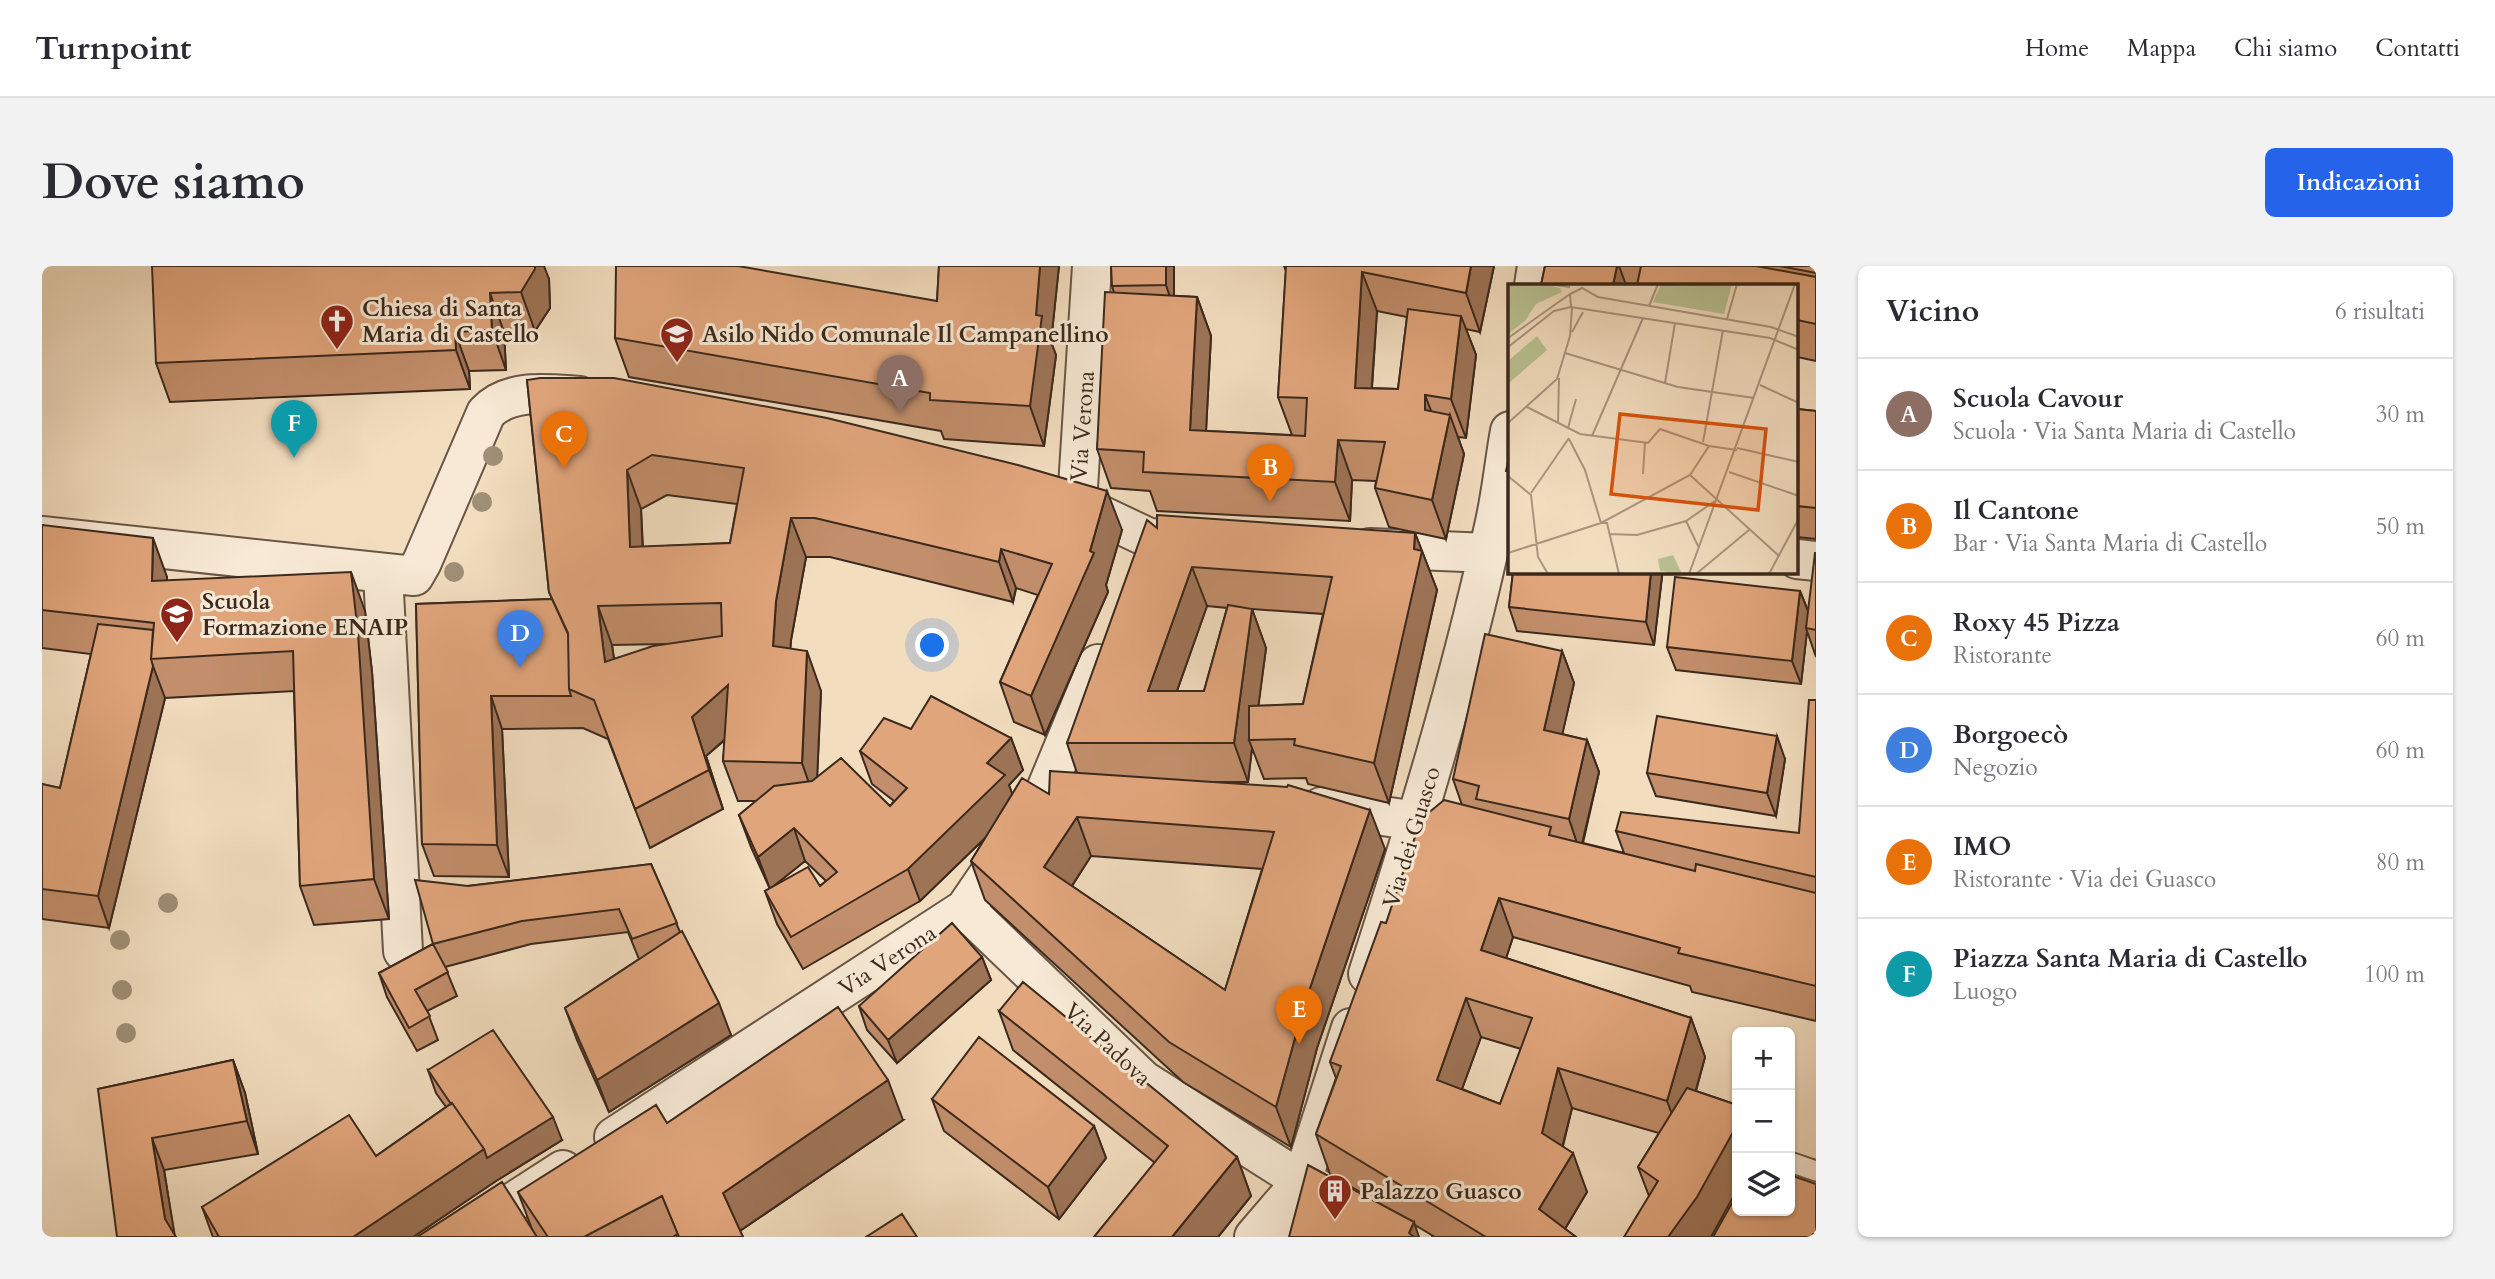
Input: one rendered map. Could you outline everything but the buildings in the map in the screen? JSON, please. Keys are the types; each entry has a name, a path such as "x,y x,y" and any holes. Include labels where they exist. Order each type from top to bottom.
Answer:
{"street":[{"name":"Via Verona","path":"1077,503 1092,266"},
{"path":"1534,284 1537,266"},
{"path":"42,536 408,576 417,573 486,413 494,404 527,395 610,399"},
{"name":"Via dei Guasco","path":"1288,1237 1302,1181 1417,821 1453,698 1497,537 1508,447"},
{"path":"1036,494 1077,503 1144,551 1230,542"},
{"path":"1339,546 1497,537"},
{"path":"1798,559 1816,561"},
{"path":"383,574 403,951"},
{"name":"Via Verona","path":"459,1237 965,909 1062,794 1113,627"},
{"path":"1290,803 1417,821 1471,835"},
{"name":"Via Padova","path":"965,909 1143,1080 1302,1181 1412,1237"},
{"path":"1254,1237 1302,1181"}],"lane":[{"path":"1795,1164 1816,1171"}],"place":[{"name":"Chiesa di Santa Maria di Castello","path":"337,351"},
{"name":"Asilo Nido Comunale Il Campanellino","path":"677,364"},
{"name":"Scuola Cavour","path":"900,413"},
{"name":"Piazza Santa Maria di Castello","path":"294,458"},
{"name":"Roxy 45 Pizza","path":"564,469"},
{"name":"Il Cantone","path":"1270,502"},
{"name":"Scuola Formazione ENAIP","path":"177,644"},
{"name":"Borgoecò","path":"520,668"},
{"name":"IMO","path":"1299,1044"},
{"name":"Palazzo Guasco","path":"1335,1221"}]}
